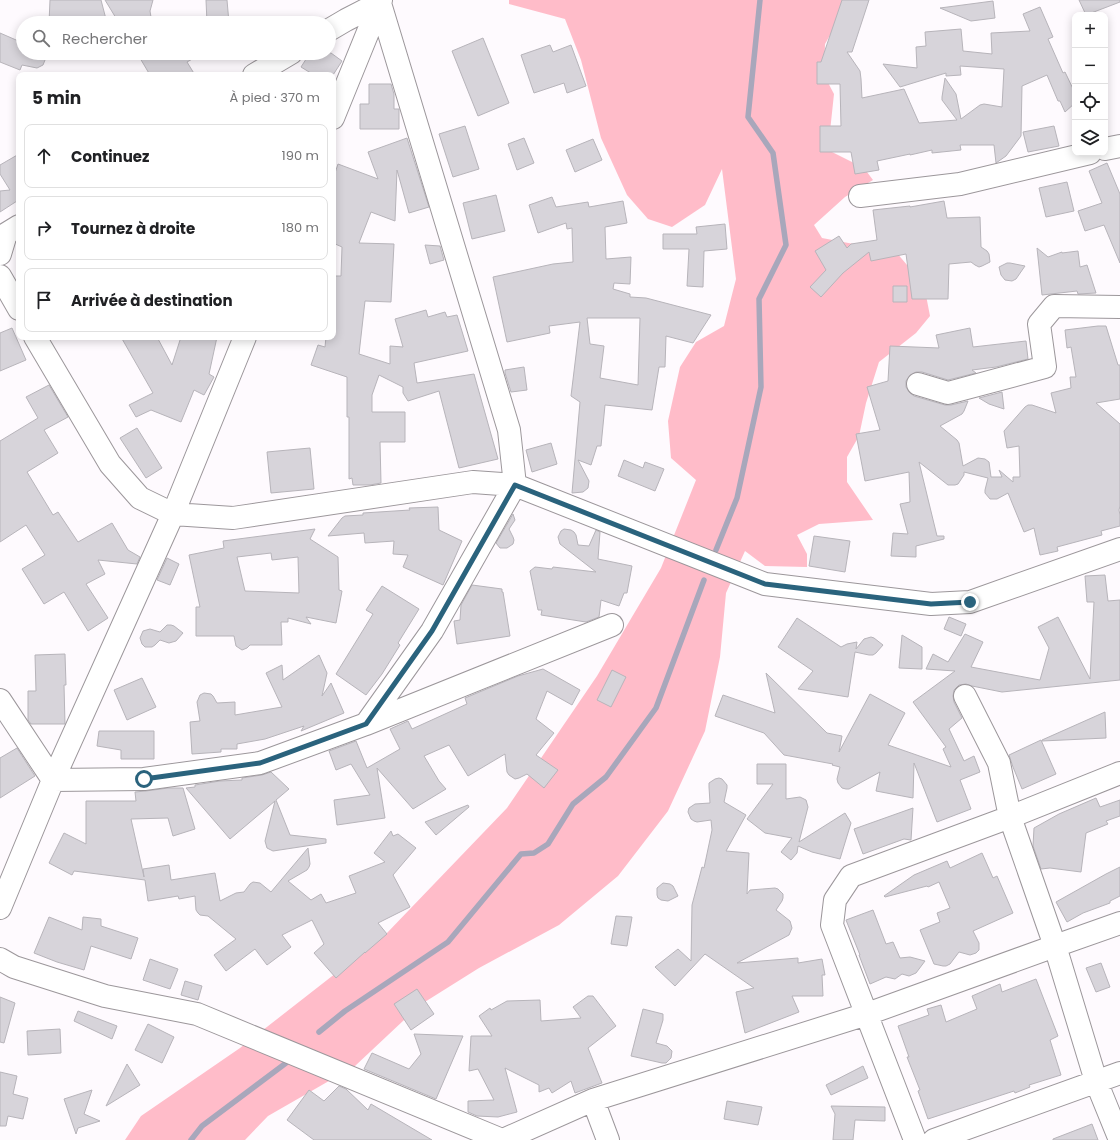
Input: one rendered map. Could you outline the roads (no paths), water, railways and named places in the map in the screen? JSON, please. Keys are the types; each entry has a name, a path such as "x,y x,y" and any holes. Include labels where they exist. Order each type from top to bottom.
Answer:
{"street":[{"path":"336,26 380,1"},
{"path":"336,111 380,1"},
{"path":"366,724 432,631 515,485 509,430 380,1"},
{"path":"259,72 279,60"},
{"path":"1108,148 1120,146"},
{"path":"860,196 960,184 1077,156"},
{"path":"0,254 6,234 16,228"},
{"path":"0,276 16,304"},
{"path":"918,384 948,393 1045,367 1039,324 1054,306 1120,307"},
{"path":"38,340 110,464 140,498 173,514 232,518 473,482 515,485 765,584 931,604 970,602 1120,549"},
{"path":"0,908 53,780 173,514 244,340"},
{"path":"53,780 144,779 260,763 366,724 612,625"},
{"path":"965,696 999,762 1010,817 1055,946 1096,1081 1120,1140"},
{"path":"0,700 53,780"},
{"path":"915,1140 832,925 835,900 851,876 1010,817 1120,774"},
{"path":"0,959 14,967 105,996 197,1014 502,1140 593,1100 867,1014 1120,923"},
{"path":"934,1140 1120,1073"},
{"path":"593,1100 608,1140"}],"waterway":[{"path":"716,550 737,498 761,387 759,299 786,245 773,153 748,117 760,0"},
{"path":"319,1032 345,1011 448,942 521,854 534,853 548,844 573,804 606,777 656,708 704,580"},
{"path":"191,1140 202,1126 286,1063"}]}
